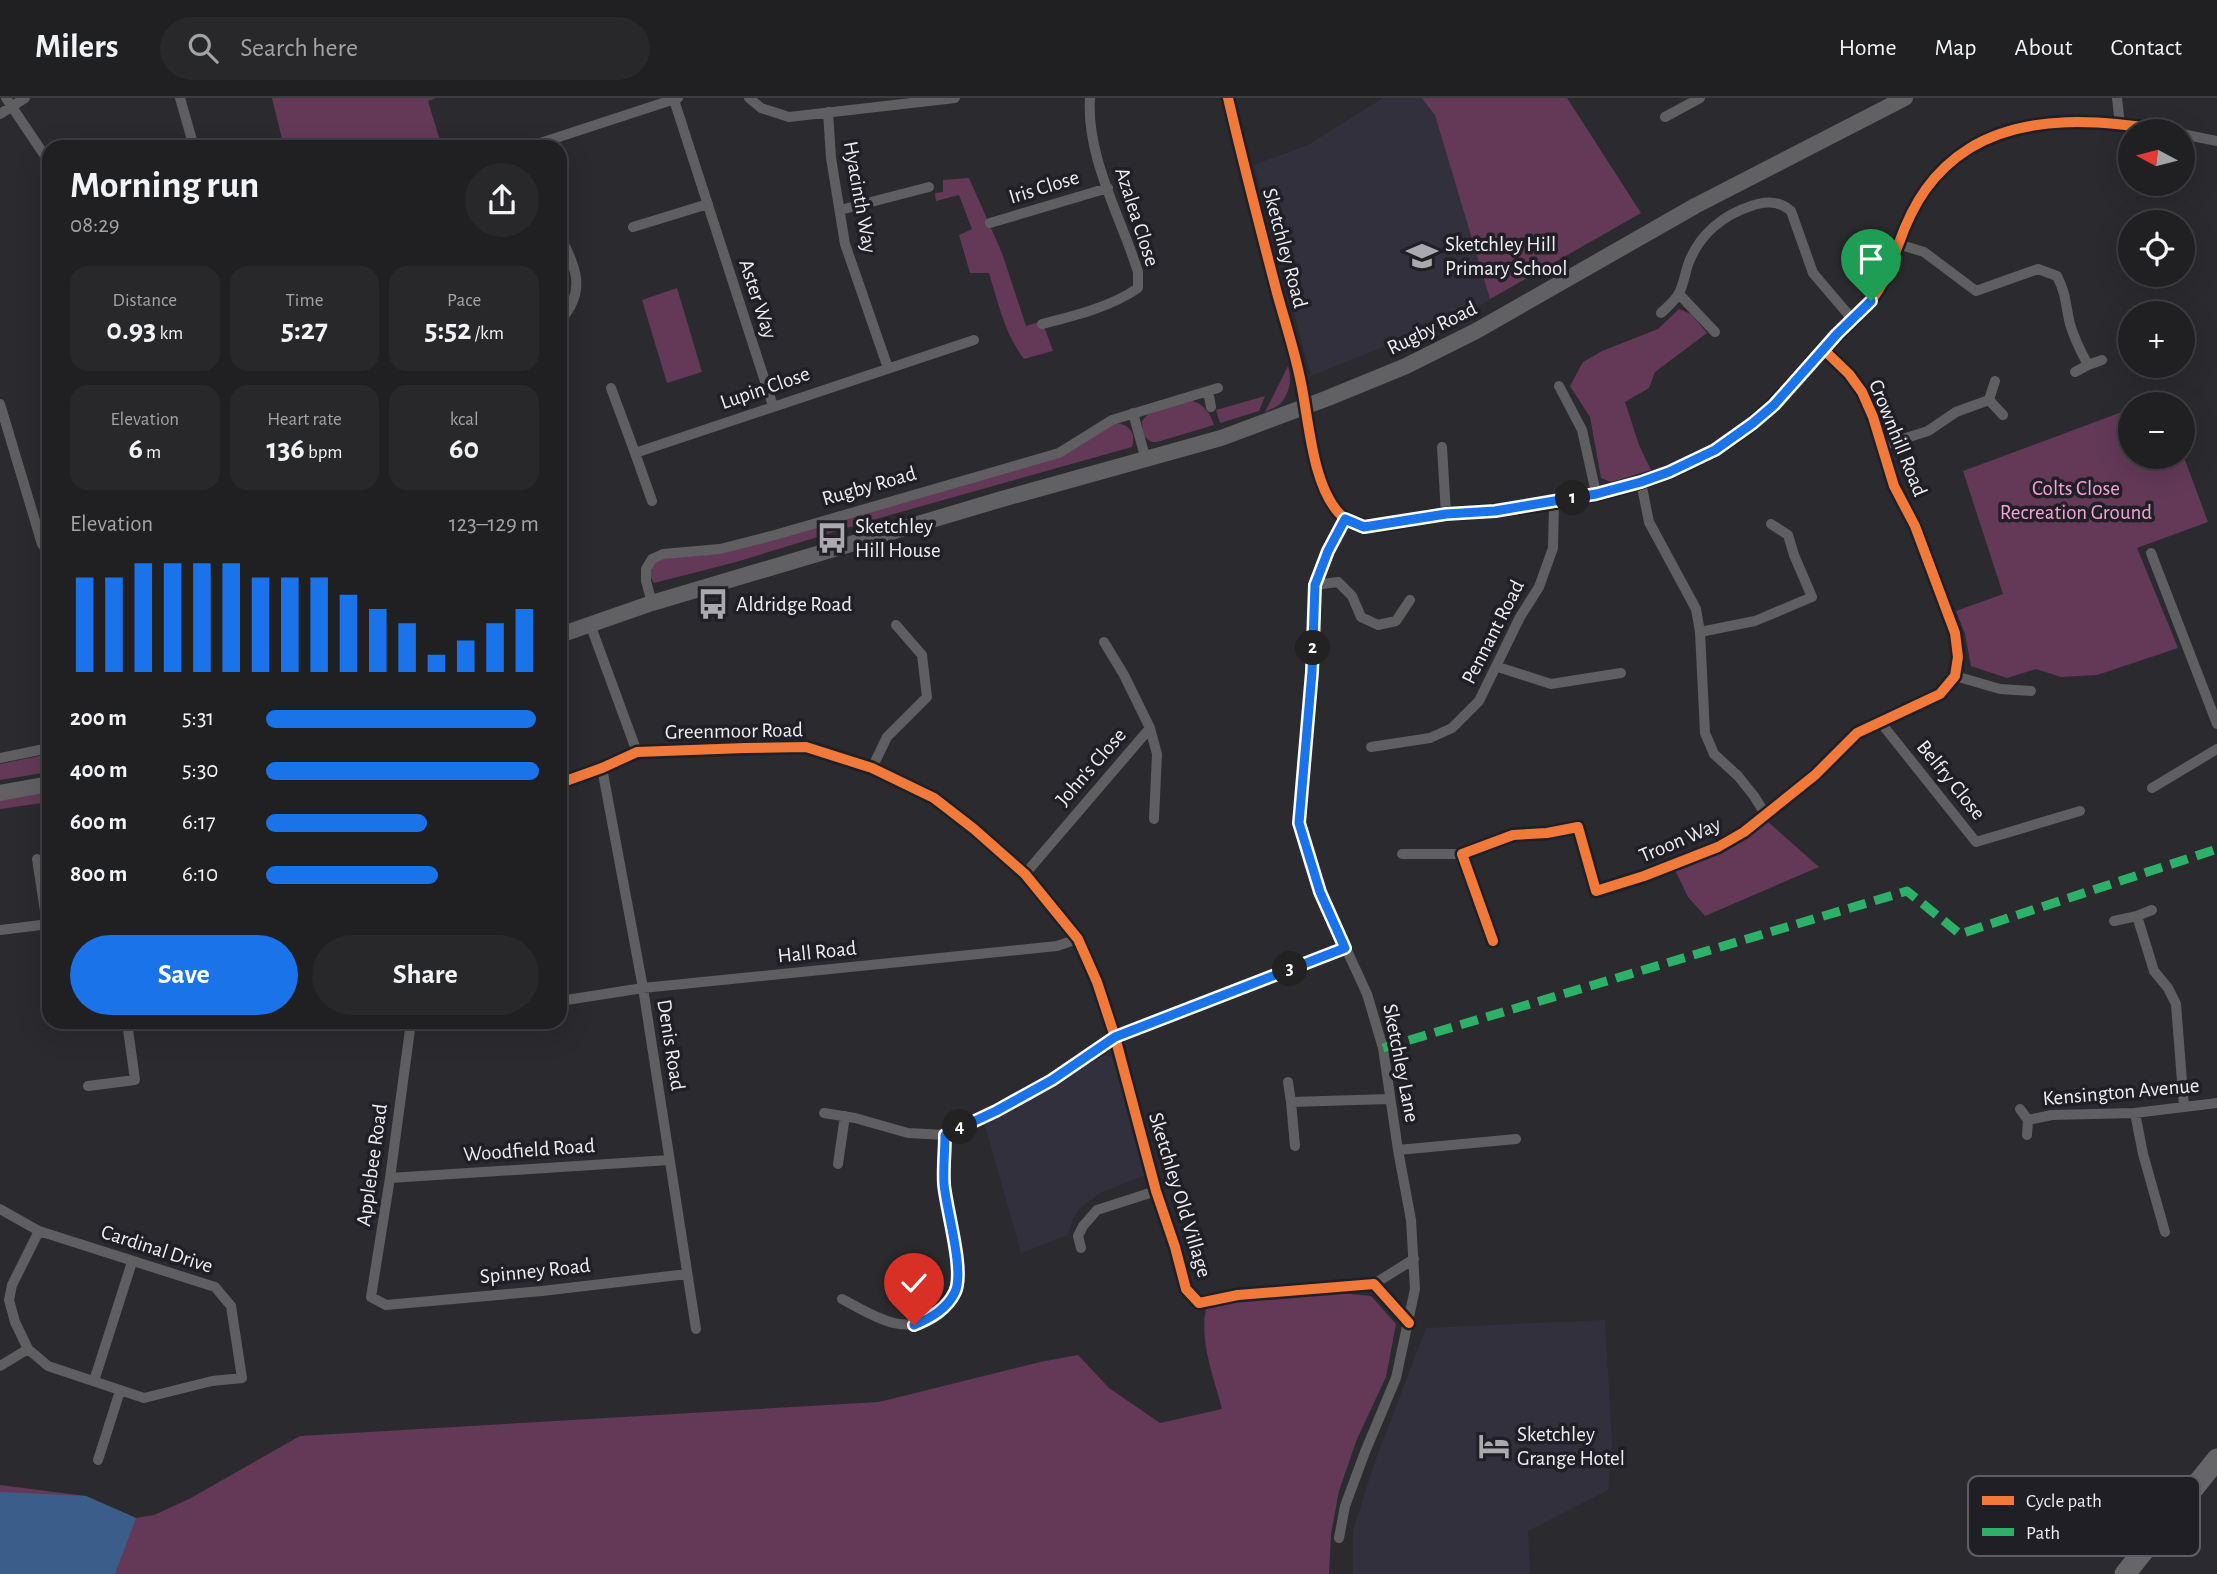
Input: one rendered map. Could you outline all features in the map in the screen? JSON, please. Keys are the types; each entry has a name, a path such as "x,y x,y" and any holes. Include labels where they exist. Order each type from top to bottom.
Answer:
{"highway":[{"path":"2200,1480 2217,1459"},
{"path":"2124,1574 2139,1556"}],"main road":[{"name":"Rugby Road","path":"567,632 652,603 1002,499 1221,438 1305,407 1406,366 1476,331 1695,206 1905,98"},
{"path":"0,793 42,785"}],"street":[{"path":"0,114 9,103 25,98"},
{"path":"180,98 192,140"},
{"path":"749,98 761,108 789,117 955,98"},
{"name":"Azalea Close","path":"1042,324 1073,316 1126,296 1138,288 1138,272 1093,145 1090,98"},
{"name":"Sketchley Road","path":"1228,98 1301,380 1316,466 1331,502 1345,519"},
{"path":"1665,117 1700,98"},
{"path":"2117,98 2119,119"},
{"path":"550,140 677,99"},
{"name":"Aster Way","path":"677,99 773,406"},
{"path":"9,103 42,152"},
{"name":"Hyacinth Way","path":"828,112 831,158 845,244 888,368"},
{"path":"1345,519 1364,527 1446,514 1468,514 1554,502 1641,482 1694,461 1736,437 1774,405 1823,349 1853,320 1879,289 1910,212 1923,190 1956,158 1974,146 2006,132 2052,123 2118,125"},
{"path":"2195,137 2217,141"},
{"path":"840,210 929,187"},
{"name":"Iris Close","path":"990,223 1108,188"},
{"path":"1661,313 1679,294 1698,243 1715,225 1735,211 1759,203 1777,203 1791,211 1813,273 1853,320"},
{"path":"633,227 708,204"},
{"path":"1898,244 1924,252 1976,292 2038,269 2057,276 2066,293 2074,335 2088,365"},
{"path":"567,250 576,268 576,291 567,313"},
{"path":"1679,294 1715,332"},
{"name":"Lupin Close","path":"635,453 974,340"},
{"path":"954,346 958,358"},
{"name":"Crownhill Road","path":"1823,349 1849,374 1862,392 1873,417 1894,486 1915,526 1955,633 1958,657 1955,676"},
{"path":"2074,372 2102,360"},
{"path":"1989,400 1995,381"},
{"path":"1559,386 1582,430 1596,494"},
{"path":"611,388 652,501"},
{"name":"Rugby Road","path":"652,603 646,569 652,559 663,554 720,549 775,535 1059,453 1112,420 1213,389 1212,407"},
{"path":"1881,446 1928,431 1956,412 1989,400"},
{"path":"1989,400 2003,415"},
{"path":"0,404 42,545"},
{"path":"1133,414 1146,460"},
{"path":"1442,447 1446,514"},
{"path":"1641,482 1649,522 1696,609 1700,632 1705,733 1714,754 1738,776 1766,815"},
{"name":"Pennant Road","path":"1371,747 1430,738 1452,728 1479,701 1520,617 1539,587 1553,548 1554,502"},
{"name":"Sketchley Lane","path":"1339,1538 1345,1506 1396,1378 1415,1289 1411,1220 1389,1099 1383,1048 1367,994 1320,892 1299,823 1312,672 1315,585 1328,551 1345,519"},
{"path":"1700,632 1755,621 1812,597 1788,536 1772,524"},
{"path":"2151,553 2217,724"},
{"path":"1315,585 1338,582 1352,596 1361,617 1378,625 1396,621 1410,600"},
{"path":"590,624 637,752"},
{"path":"872,768 887,737 928,697 922,655 896,625"},
{"name":"John's Close","path":"1025,874 1150,728 1104,642"},
{"path":"1497,667 1552,684 1620,673"},
{"path":"1955,676 2000,689 2031,691"},
{"name":"Troon Way","path":"1462,854 1513,835 1547,833 1578,827 1596,891 1644,877 1718,847 1744,832 1815,775 1857,733 1940,694 1955,676"},
{"name":"Belfry Close","path":"1881,723 1976,842 2080,811"},
{"path":"1150,728 1157,754 1154,819"},
{"name":"Greenmoor Road","path":"567,780 637,752 806,747 872,768 934,798 1025,874 1077,939 1097,982 1115,1037"},
{"path":"0,758 42,749"},
{"path":"2152,788 2217,749"},
{"name":"Denis Road","path":"602,768 643,988 696,1329"},
{"path":"1402,854 1462,854 1493,941"},
{"path":"37,859 42,889"},
{"path":"2114,921 2152,910"},
{"path":"2137,916 2154,971 2168,988 2176,1004 2184,1107"},
{"path":"0,930 42,925"},
{"name":"Hall Road","path":"567,1000 643,988 1057,946 1077,939"},
{"path":"824,1113 908,1133 945,1135 1052,1080 1115,1037 1345,948"},
{"path":"88,1086 135,1080 128,1029"},
{"name":"Applebee Road","path":"386,1305 371,1297 410,1029"},
{"name":"Sketchley Old Village","path":"1115,1037 1156,1191 1186,1289 1199,1303 1238,1295 1374,1284 1415,1259"},
{"path":"1287,1082 1295,1146"},
{"path":"1291,1102 1389,1099"},
{"name":"Kensington Avenue","path":"2028,1120 2052,1115 2134,1113 2217,1103"},
{"name":"Kensington Avenue","path":"2021,1109 2028,1120 2027,1135"},
{"path":"2134,1113 2165,1233"},
{"path":"838,1164 845,1116"},
{"path":"842,1299 886,1322 901,1325 914,1325 931,1318 947,1306 957,1289 957,1265 944,1184 945,1135"},
{"path":"1398,1150 1516,1139"},
{"name":"Woodfield Road","path":"390,1178 669,1160"},
{"path":"1081,1248 1078,1237 1083,1226 1097,1210 1156,1191"},
{"name":"Cardinal Drive","path":"0,1209 39,1231 215,1287 230,1306 242,1378 212,1381 144,1398 120,1391"},
{"path":"39,1231 12,1285 9,1300 27,1349 48,1366 120,1391 98,1460"},
{"path":"94,1381 132,1262"},
{"name":"Spinney Road","path":"386,1305 541,1291 687,1273"},
{"path":"1374,1284 1409,1323"},
{"path":"0,1366 27,1349"}],"shaded area":[{"name":"Sketchley Hill Primary School","path":"1383,98 1567,98 1641,213 1463,315 1311,376 1254,165 1308,145"},
{"path":"1106,1055 1112,1057 1135,1119 1148,1174 1100,1193 1080,1208 1068,1235 1021,1253 985,1125 1007,1107"},
{"path":"1605,1320 1612,1443 1608,1490 1528,1531 1530,1574 1353,1574 1353,1531 1374,1464 1426,1328"}],"green space":[{"path":"272,98 436,98 428,101 440,140 282,140"},
{"path":"1422,98 1567,98 1641,213 1490,299 1435,115"},
{"path":"969,178 1002,253 1026,326 1042,321 1053,351 1024,359 1007,329 989,273 970,273 959,235 972,229 959,195 936,201 935,193 943,192 943,180"},
{"path":"677,288 702,372 667,383 642,300"},
{"path":"1679,309 1691,314 1707,333 1655,372 1649,388 1625,402 1639,445 1651,470 1611,482 1601,478 1590,417 1570,386 1583,362 1602,351 1658,329"},
{"path":"1288,366 1290,381 1286,396 1279,405 1265,412"},
{"path":"1265,396 1259,411 1220,423 1216,410"},
{"path":"1189,400 1205,409 1214,425 1157,442 1151,442 1143,435 1142,421 1150,412"},
{"name":"Colts Close Recreation Ground","path":"2118,413 2118,469 2188,469 2208,522 2137,548 2178,648 2097,675 2061,677 2036,669 2007,678 1971,666 1965,634 1956,611 2003,594 1963,471"},
{"path":"1117,423 1131,431 1132,447 883,517 736,562 654,583 651,577 657,560 1052,456"},
{"path":"42,755 42,773 0,780 0,764"},
{"path":"42,793 42,803 0,809 0,798"},
{"path":"1767,821 1819,867 1705,916 1688,897 1675,870 1727,848"},
{"path":"1341,1293 1371,1296 1396,1324 1386,1377 1357,1439 1339,1491 1331,1534 1329,1574 0,1574 0,1485 86,1496 136,1518 154,1515 189,1499 300,1436 879,1402 1078,1355 1109,1388 1160,1423 1222,1409 1206,1347 1206,1309 1236,1300"}],"water":[{"path":"0,1492 86,1496 136,1518 115,1574 0,1574"}],"marked path":[{"path":"1383,1048 1907,891 1960,934 2217,849"}],"cycle path":[{"path":"1228,98 1296,360 1322,485 1338,512 1348,520 1374,526 1434,515 1521,508 1597,495 1670,472 1704,456 1759,418 1866,306 1885,278 1918,201 1935,178 1957,157 1992,137 2016,129 2066,122 2118,124"},
{"path":"1493,941 1462,854 1513,835 1547,833 1578,827 1596,891 1644,876 1718,847 1744,832 1815,775 1857,733 1940,694 1955,676 1958,657 1955,633 1915,526 1894,486 1873,417 1862,392 1849,374 1823,349"},
{"path":"567,780 637,752 806,747 872,768 934,798 1025,874 1078,939 1097,982 1115,1037 1156,1191 1186,1289 1199,1303 1238,1295 1374,1284 1409,1323"}],"place":[{"name":"Sketchley Hill Primary School","path":"1422,256"},
{"name":"Sketchley Hill House","path":"832,538"},
{"name":"Aldridge Road","path":"713,604"},
{"name":"Sketchley Grange Hotel","path":"1494,1446"}],"route":[{"path":"914,1325 931,1318 947,1306 957,1289 957,1265 944,1184 945,1135 1052,1080 1115,1037 1345,948 1320,892 1299,823 1312,672 1315,585 1328,551 1345,519 1364,527 1446,514 1495,511 1596,494 1669,472 1715,450 1753,423 1774,405 1837,334 1871,301"}]}
